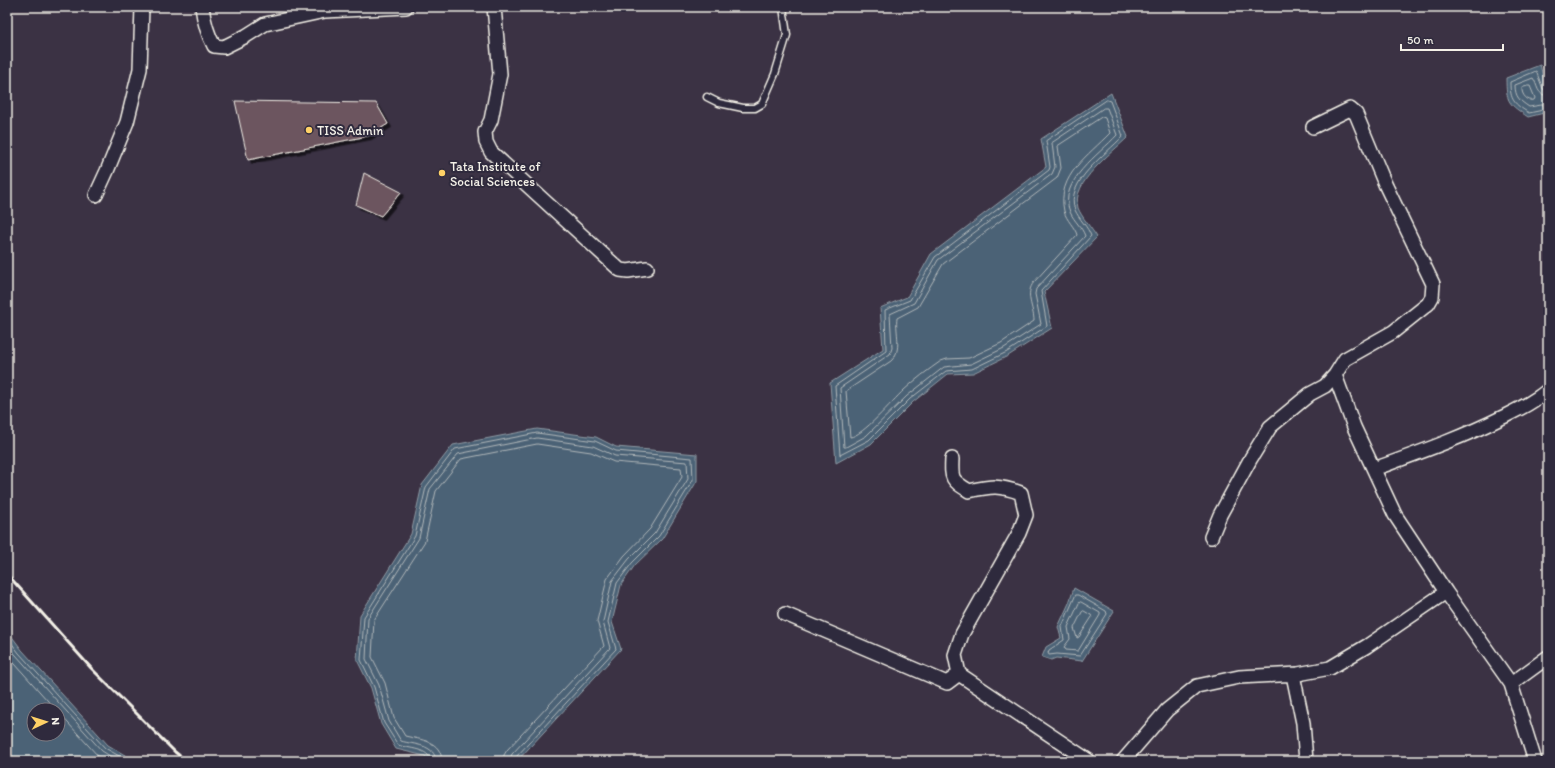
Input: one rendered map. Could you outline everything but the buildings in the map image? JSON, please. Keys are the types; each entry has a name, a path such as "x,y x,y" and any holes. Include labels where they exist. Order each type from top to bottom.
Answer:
{"street":[{"path":"96,195 127,122 140,69 142,7"},
{"path":"202,7 204,24 208,36 214,46 224,47 265,24 325,11 406,7"},
{"path":"494,7 500,74 491,120 485,132 486,142 491,152 620,270 628,271 647,268"},
{"path":"1211,537 1220,515 1270,426 1310,394 1325,386 1335,375 1345,359 1392,332 1428,304 1432,297 1433,284 1385,184 1356,114 1350,109 1313,127"},
{"path":"1335,375 1354,427 1395,515 1446,592 1511,684 1535,761"},
{"path":"1374,469 1475,431 1537,400 1548,390"},
{"path":"952,459 951,474 955,482 969,490 991,486 1007,488 1021,493 1026,515 1018,533 962,634 955,655 959,674 1089,761"},
{"path":"1123,761 1167,710 1197,686 1239,677 1293,675 1330,668 1367,646 1446,592"},
{"path":"785,614 947,683 959,674"},
{"path":"1511,684 1548,657"},
{"path":"1293,675 1302,723 1306,761"}],"lane":[{"path":"707,97 719,103 743,108 754,108 762,104 775,74 787,36 783,7"}],"water":[{"path":"1540,65 1548,94 1548,112 1528,117 1510,102 1507,93 1506,78"},
{"path":"1111,93 1128,137 1094,169 1081,188 1077,198 1079,211 1097,237 1044,292 1052,328 1008,356 973,373 948,374 913,402 871,444 836,463 830,383 883,349 880,308 907,297 931,254 1046,167 1041,139"},
{"path":"537,429 596,437 616,447 697,454 697,481 662,539 635,565 621,585 612,622 621,649 517,761 428,761 425,756 396,749 381,724 371,688 357,660 360,615 411,534 422,485 453,445"},
{"path":"1074,588 1114,611 1082,661 1056,658 1051,660 1042,657 1046,647 1061,638 1058,627"},
{"path":"7,630 22,650 108,745 135,761 7,761"}],"railway":[{"path":"7,574 91,668 175,752 186,761"}],"place":[{"name":"TISS Admin","path":"309,130"},
{"name":"Tata Institute of Social Sciences","path":"442,173"}]}
